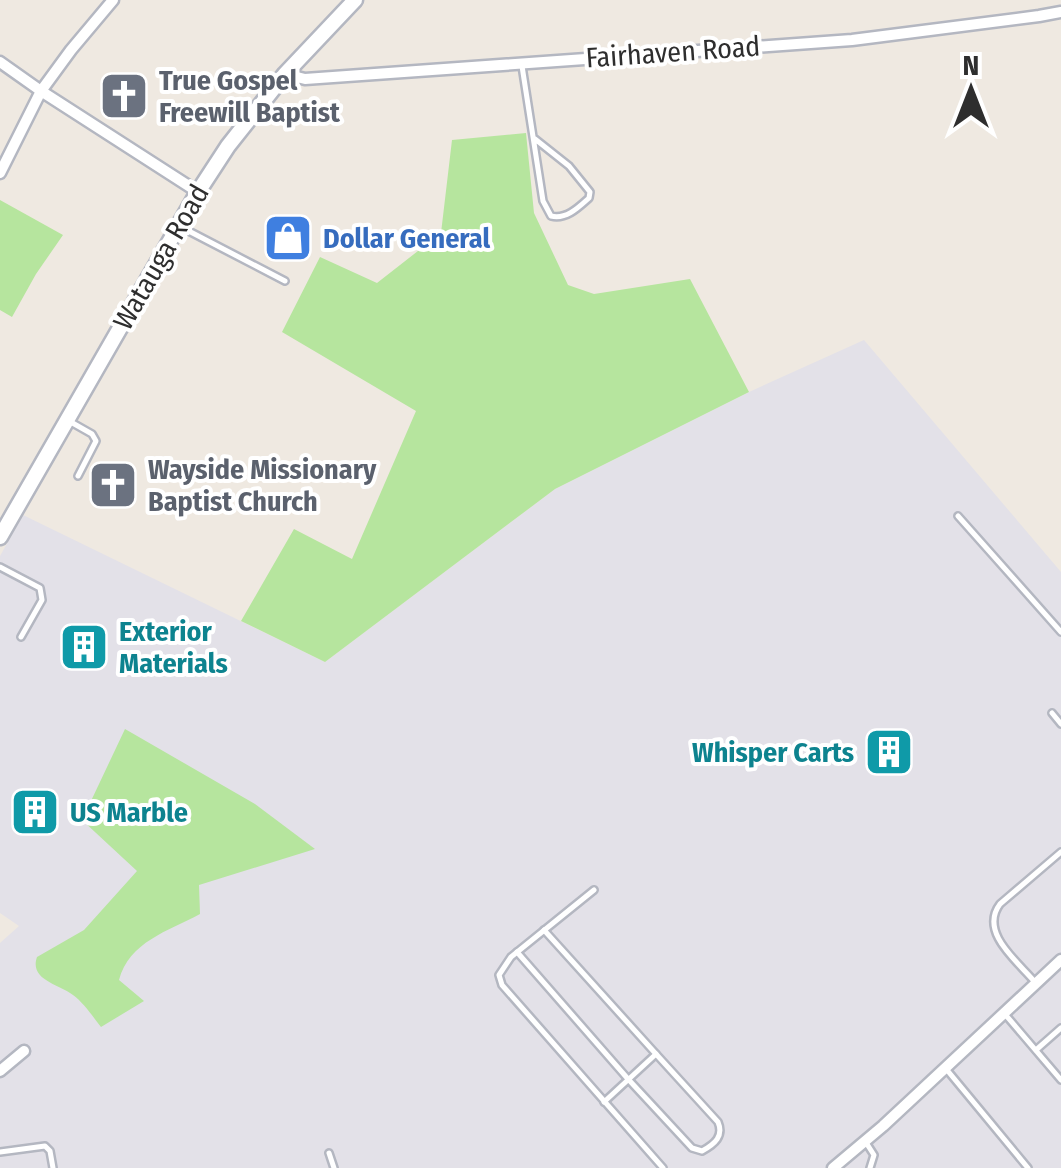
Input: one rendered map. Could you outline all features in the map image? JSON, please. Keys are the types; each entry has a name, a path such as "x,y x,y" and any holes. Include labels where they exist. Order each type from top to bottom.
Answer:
{"main road":[{"name":"Watauga Road","path":"0,537 228,146 284,74 354,0"}],"street":[{"path":"0,173 41,91 113,0"},
{"name":"Fairhaven Road","path":"284,74 304,79 852,40 1061,12"},
{"path":"0,62 198,192"},
{"path":"833,1168 1061,960"},
{"path":"0,1072 24,1051"}],"lane":[{"path":"522,63 543,200 551,216 558,218 575,210 589,198 590,192 570,166 534,140"},
{"path":"178,226 286,282"},
{"path":"66,420 92,434 96,441 78,476"},
{"path":"958,516 1061,632"},
{"path":"0,567 40,588 42,594 20,637"},
{"path":"1052,714 1061,724"},
{"path":"1036,983 995,933 993,913 1061,852"},
{"path":"594,890 503,966 502,985 663,1168"},
{"path":"518,952 628,1079 696,1150 708,1148 722,1132 718,1122 544,930"},
{"path":"1004,1013 1061,1080"},
{"path":"1036,1050 1061,1028"},
{"path":"604,1102 656,1054"},
{"path":"945,1068 1028,1168"},
{"path":"865,1141 874,1155 870,1168"},
{"path":"0,1152 44,1146 50,1151 53,1168"},
{"path":"328,1153 334,1168"}],"shaded area":[{"path":"864,340 1061,572 1061,1168 0,1168 0,943 19,926 0,913 0,556 23,515 325,662 555,489 749,392"}],"green space":[{"path":"526,133 534,213 568,285 594,294 690,279 749,392 555,489 325,662 241,621 294,529 352,559 416,411 282,332 320,257 377,283 441,233 452,140"},
{"path":"0,200 63,235 12,317 0,310"},
{"path":"125,729 255,804 315,849 199,885 200,914 151,939 124,967 119,980 144,1001 101,1027 77,998 41,976 36,965 37,957 84,930 137,871 82,820"}],"place":[{"name":"True Gospel Freewill Baptist","path":"124,96"},
{"name":"Dollar General","path":"288,238"},
{"name":"Wayside Missionary Baptist Church","path":"113,485"},
{"name":"Exterior Materials","path":"84,647"},
{"name":"Whisper Carts","path":"889,752"},
{"name":"US Marble","path":"35,812"}]}
